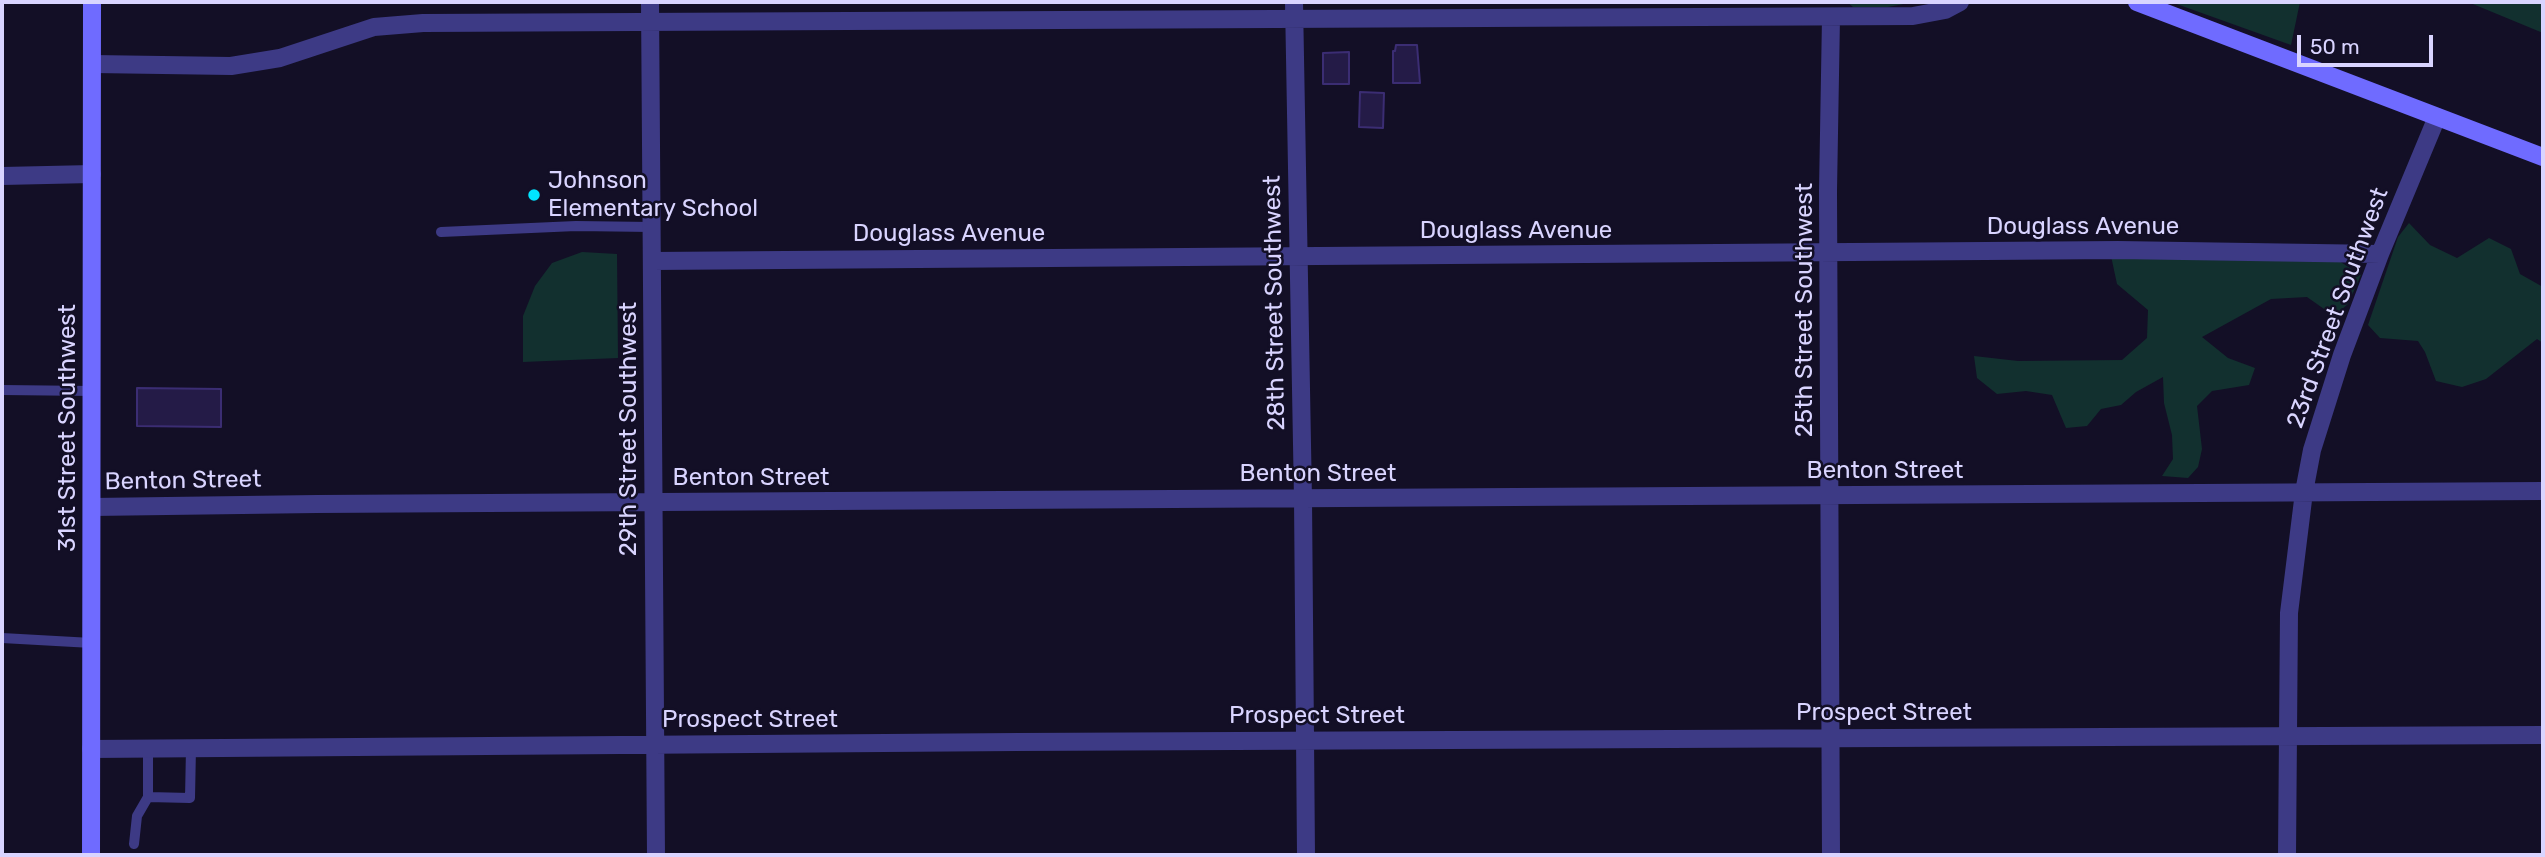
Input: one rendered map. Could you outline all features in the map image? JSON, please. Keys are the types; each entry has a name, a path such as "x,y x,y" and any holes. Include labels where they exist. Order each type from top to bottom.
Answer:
{"main road":[{"name":"31st Street Southwest","path":"91,855 92,2"},
{"path":"2137,2 2543,157"}],"street":[{"name":"29th Street Southwest","path":"650,2 656,855"},
{"name":"28th Street Southwest","path":"1294,2 1306,855"},
{"path":"93,64 231,66 280,58 342,36 390,25 523,22 1831,18 1929,15 1961,2"},
{"name":"25th Street Southwest","path":"1831,18 1831,855"},
{"name":"23rd Street Southwest","path":"2287,855 2289,613 2312,450 2326,402 2380,254 2437,117"},
{"path":"2,176 92,174"},
{"name":"Douglass Avenue","path":"653,261 2118,250 2380,254"},
{"name":"Benton Street","path":"92,507 2543,491"},
{"name":"Prospect Street","path":"91,749 2543,735"}],"lane":[{"path":"441,232 576,226 652,227"},
{"path":"2,390 93,391"},
{"path":"2,639 92,643"},
{"path":"134,844 137,817 148,797 148,748"},
{"path":"148,797 190,798 191,748"}],"green space":[{"path":"1847,2 1914,2 1888,7 1853,7"},
{"path":"2171,2 2300,2 2291,45"},
{"path":"2468,2 2543,2 2543,33"},
{"path":"2409,223 2430,245 2457,258 2489,238 2511,249 2520,274 2543,287 2543,343 2537,339 2486,379 2462,387 2436,381 2418,341 2380,338 2368,325 2398,237"},
{"path":"582,252 617,254 618,358 523,362 523,316 535,286 552,263"},
{"path":"2111,256 2336,259 2361,275 2348,304 2334,316 2307,297 2271,299 2202,337 2228,358 2255,368 2249,385 2212,391 2197,406 2202,449 2198,467 2188,478 2162,476 2173,459 2172,435 2164,403 2163,377 2136,392 2121,405 2101,409 2087,426 2066,428 2052,395 2026,391 1997,394 1977,378 1974,356 2018,361 2122,360 2147,338 2148,310 2117,284"}],"building":[{"path":"1396,45 1417,45 1420,83 1393,83 1393,51"},
{"path":"1349,52 1349,84 1323,84 1323,53"},
{"path":"1360,92 1384,93 1383,128 1359,127"},
{"path":"137,388 221,389 221,427 137,426"}],"place":[{"name":"Johnson Elementary School","path":"534,195"}]}
